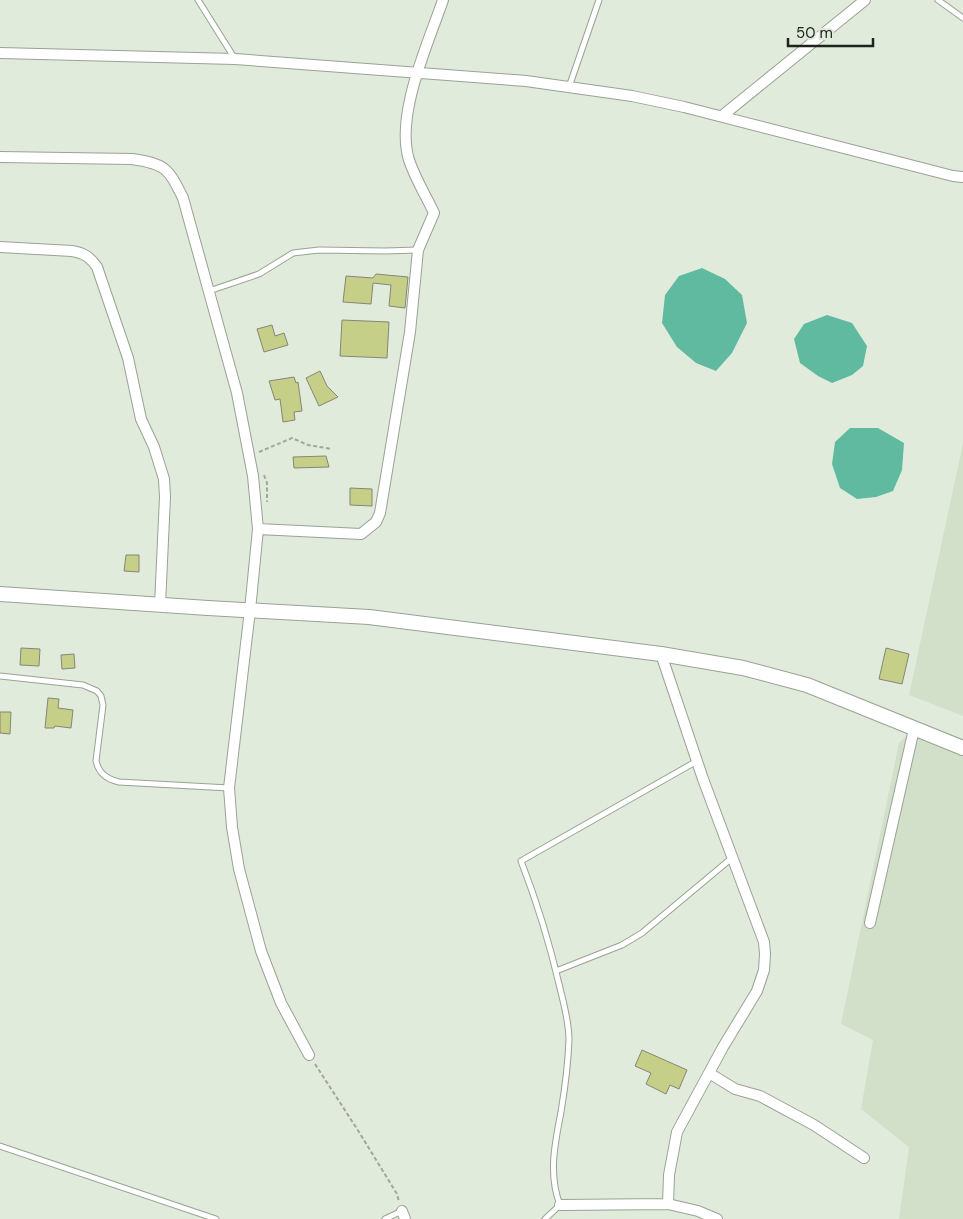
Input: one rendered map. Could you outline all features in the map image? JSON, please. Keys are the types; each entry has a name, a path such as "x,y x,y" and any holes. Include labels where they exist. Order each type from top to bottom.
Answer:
{"main road":[{"path":"0,594 369,617 661,654 743,668 798,682 870,709 963,748"}],"street":[{"path":"258,529 361,534 376,522 380,512 410,332 418,250 434,213 409,160 405,125 417,72 443,0"},
{"path":"722,116 865,0"},
{"path":"0,53 235,59 526,81 632,96 722,116 963,177"},
{"path":"0,157 132,159 152,162 162,166 171,173 183,198 237,393 253,476 258,529 229,788 231,820 238,869 262,952 281,1003 309,1055"},
{"path":"0,247 84,253 92,259 97,267 128,358 141,419 154,447 164,479 165,497 160,605"},
{"path":"661,654 697,762 764,942 765,954 764,970 757,991 677,1132 669,1175 668,1204"},
{"path":"870,923 914,729"},
{"path":"709,1073 735,1089 760,1096 814,1125 864,1158"},
{"path":"560,1205 668,1204 691,1209 716,1219"}],"lane":[{"path":"198,0 235,59"},
{"path":"569,87 599,0"},
{"path":"938,0 963,18"},
{"path":"209,291 259,274 293,253 327,250 418,250"},
{"path":"0,676 83,685 97,690 103,705 96,762 98,769 104,777 110,780 229,788"},
{"path":"545,1219 560,1205 552,1170 564,1090 569,1039 567,1015 556,971 535,898 521,861 697,762"},
{"path":"556,971 622,945 642,934 733,857"},
{"path":"0,1146 216,1219"},
{"path":"385,1219 404,1215"}],"path":[{"path":"257,453 292,438 308,445 332,449"},
{"path":"262,468 267,483 267,510"},
{"path":"309,1055 360,1132 396,1194 404,1215"}],"shaded area":[{"path":"702,268 725,279 742,295 747,323 732,353 716,371 696,363 677,347 662,323 665,295 679,276"},
{"path":"827,315 852,323 867,346 863,366 852,375 832,383 800,363 794,339 804,324"},
{"path":"850,428 878,428 904,443 902,470 893,491 876,497 857,499 840,488 832,464 835,442"},
{"path":"963,443 963,716 909,695"},
{"path":"914,729 963,748 963,1219 899,1219 909,1147 861,1109 873,1040 841,1024 899,743"}],"building":[{"path":"376,274 408,277 405,308 389,306 391,285 373,283 371,304 343,302 346,276 373,278"},
{"path":"342,320 389,322 387,358 340,356"},
{"path":"272,325 275,336 284,333 288,345 264,352 257,329"},
{"path":"320,371 327,386 338,397 319,406 306,378"},
{"path":"294,377 296,383 298,382 302,411 294,412 295,420 283,422 280,399 275,400 269,381"},
{"path":"326,456 329,467 294,468 293,457"},
{"path":"350,488 372,489 372,506 350,505"},
{"path":"126,555 139,555 139,572 124,571"},
{"path":"21,648 40,649 39,666 20,665"},
{"path":"886,648 909,654 902,684 879,679"},
{"path":"74,654 75,668 62,669 61,655"},
{"path":"48,698 59,699 58,708 73,710 71,728 55,726 54,728 45,728"},
{"path":"0,712 11,712 10,734 0,733"},
{"path":"642,1050 687,1070 679,1089 670,1085 666,1094 646,1084 651,1073 635,1066"}]}
